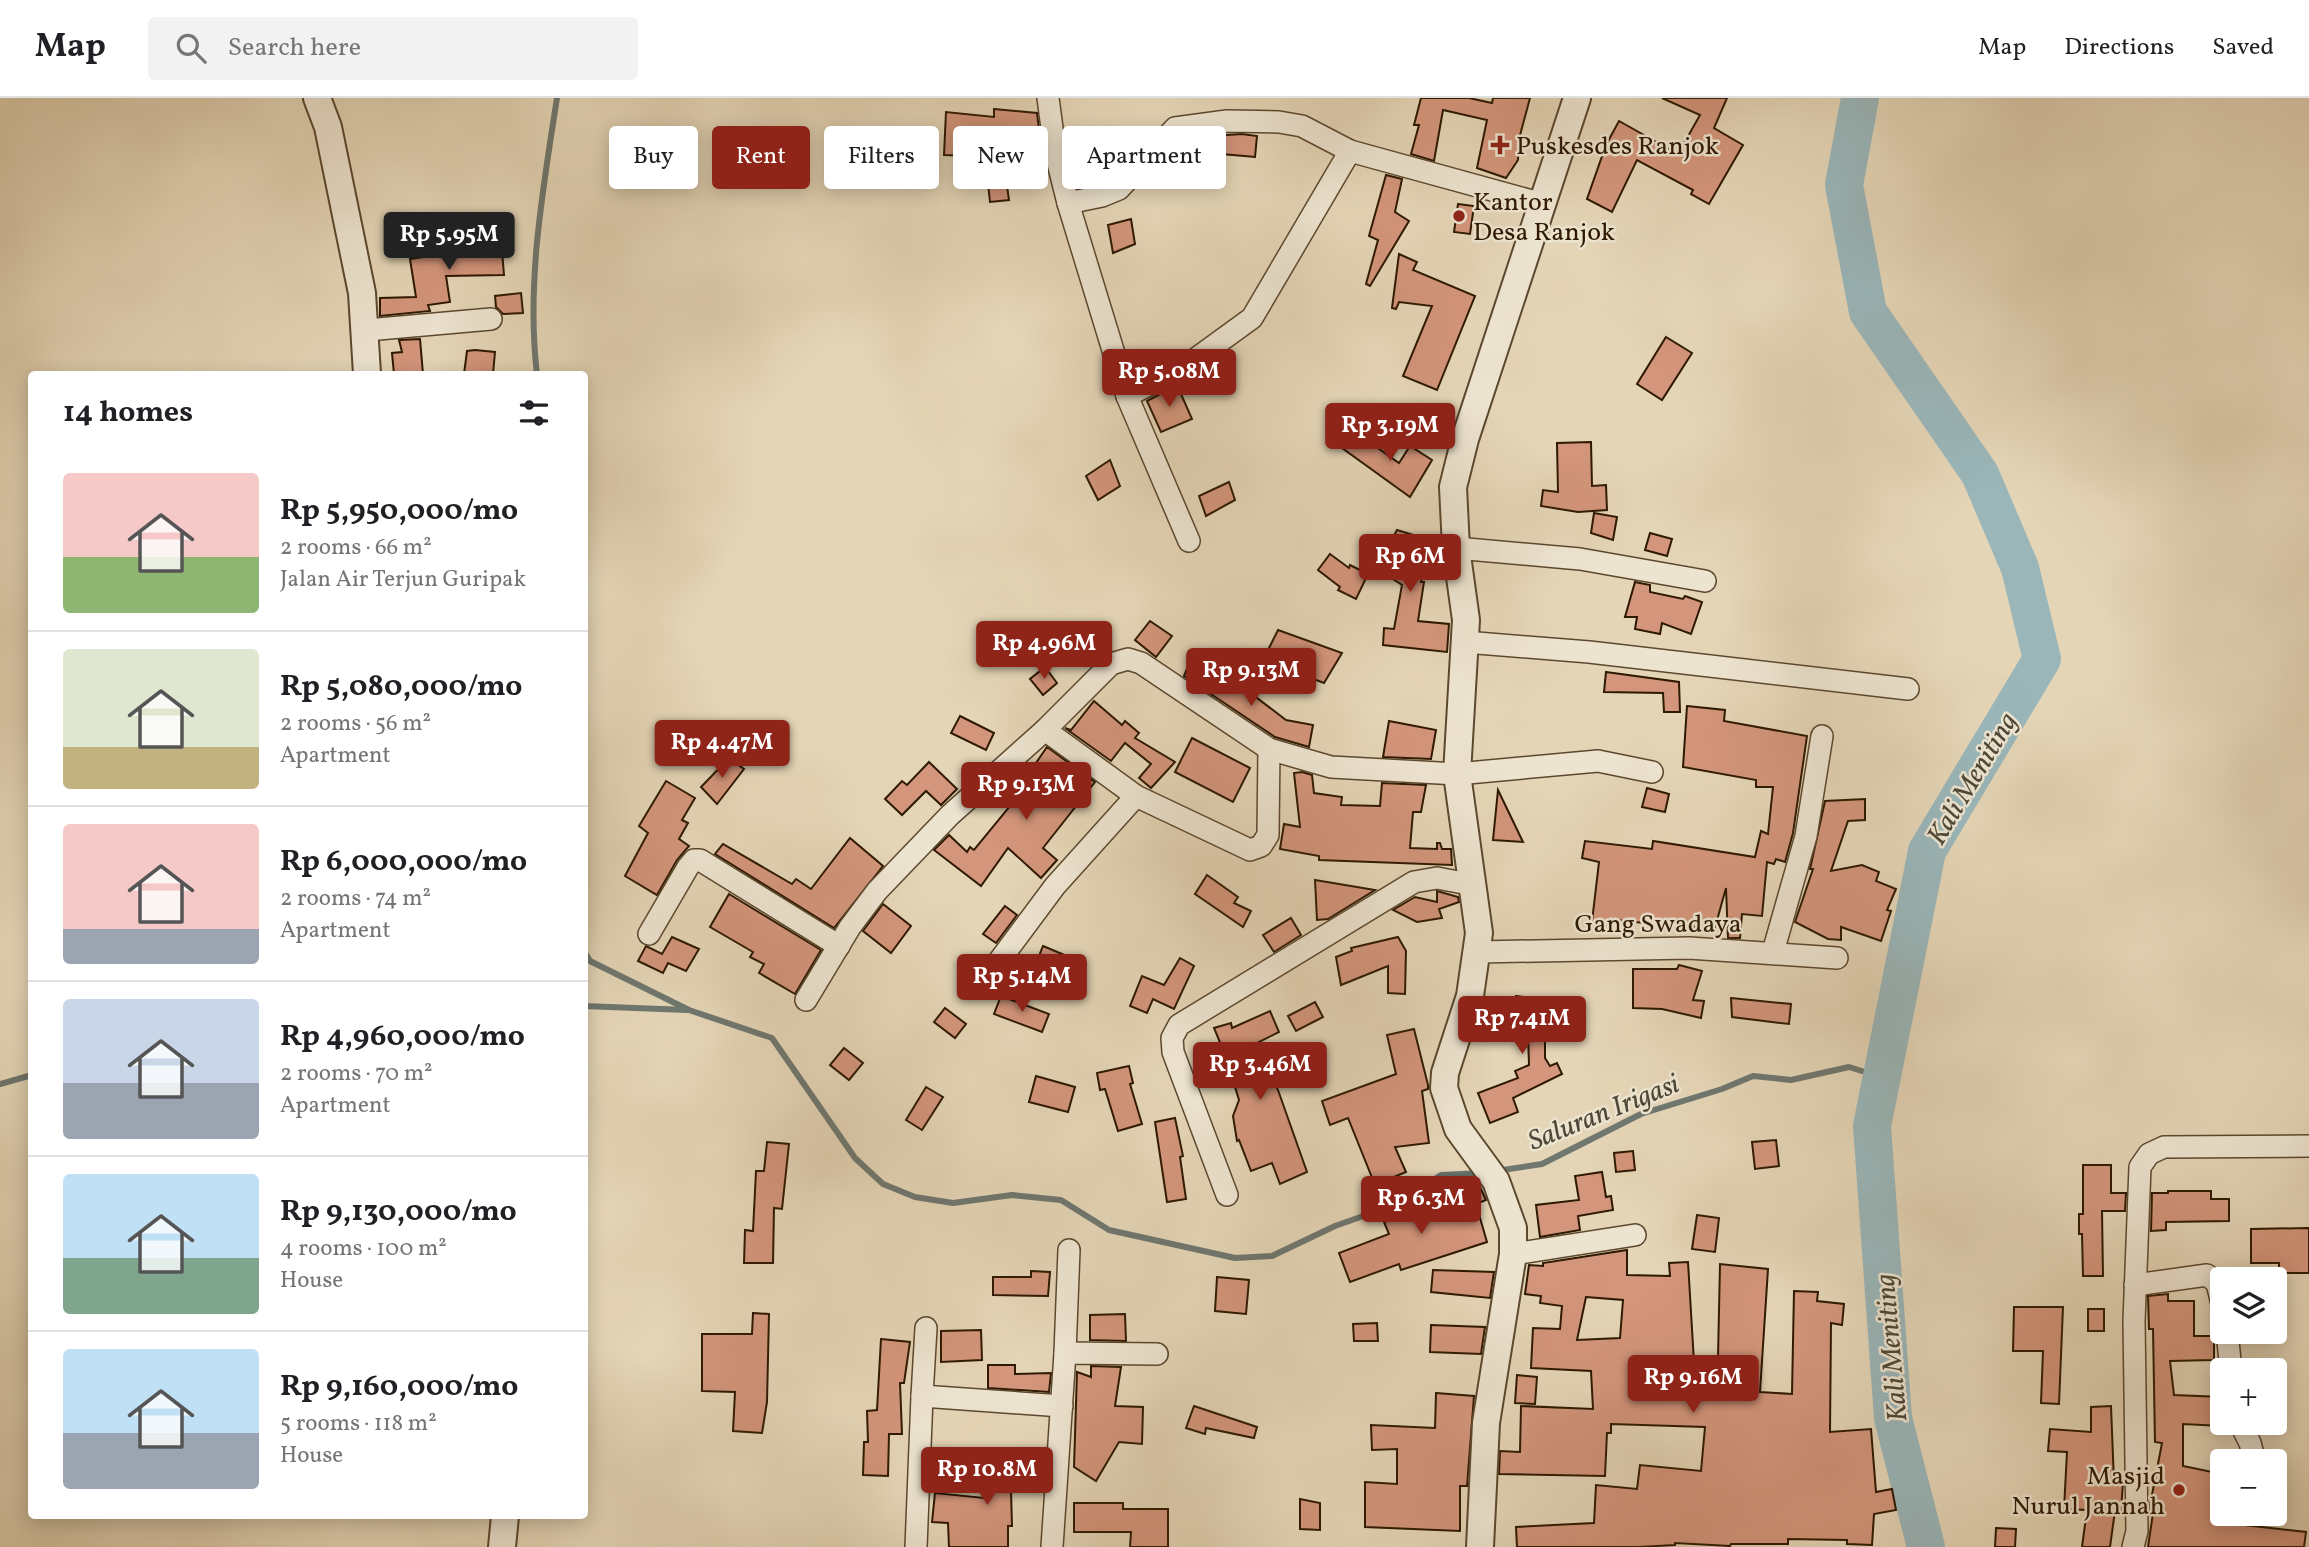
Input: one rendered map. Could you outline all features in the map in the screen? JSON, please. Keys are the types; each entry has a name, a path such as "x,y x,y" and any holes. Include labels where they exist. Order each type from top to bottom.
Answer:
{"street":[{"path":"317,98 328,127 362,293 367,330 367,371"},
{"path":"1048,98 1055,151 1068,203 1127,396 1189,541"},
{"path":"1480,1547 1486,1423 1513,1254 1513,1228 1496,1181 1458,1129 1445,1095 1444,1080 1470,996 1478,952 1478,912 1457,774 1465,607 1456,548 1453,487 1465,439 1577,98"},
{"path":"1068,203 1102,196 1119,188 1175,128 1186,124 1279,122 1303,127 1350,151 1543,204"},
{"path":"1127,396 1186,366 1252,318 1350,151"},
{"path":"367,330 491,319"},
{"path":"1456,548 1580,559 1705,581"},
{"path":"1465,642 1589,652 1908,689"},
{"path":"806,1000 863,908 892,874 950,815 1045,730 1111,664 1128,659 1151,670 1269,749 1331,767 1457,774 1580,761 1616,762 1652,772"},
{"path":"1045,730 1136,796 1244,849 1256,849 1268,835 1269,749"},
{"path":"1773,952 1806,836 1822,736"},
{"path":"979,988 1055,886 1136,796"},
{"path":"649,934 688,867 694,860 701,860 839,946"},
{"path":"1227,1195 1173,1052 1172,1038 1179,1025 1414,883 1437,878 1474,885"},
{"name":"Gang Swadaya","path":"1478,952 1689,948 1837,958"},
{"path":"2133,1547 2137,1531 2135,1285 2138,1173 2149,1154 2169,1147 2309,1146"},
{"path":"1513,1254 1634,1235"},
{"path":"1052,1547 1069,1250"},
{"path":"2135,1285 2207,1275 2210,1277"},
{"path":"916,1547 926,1328"},
{"path":"1065,1353 1157,1354"},
{"path":"922,1396 1062,1406"},
{"path":"502,1547 505,1519"}],"building":[{"path":"1421,98 1469,98 1492,103 1493,98 1530,98 1519,139 1518,160 1506,178 1477,168 1487,120 1443,110 1434,161 1411,154 1419,125 1414,125"},
{"path":"1662,98 1727,98 1714,128 1743,145 1709,204 1691,194 1693,190 1637,160 1612,212 1587,199 1606,145 1619,121 1678,154 1700,115"},
{"path":"994,109 1037,113 1039,126 953,126 953,155 944,155 946,112 994,117"},
{"path":"1226,135 1257,136 1255,157 1226,154"},
{"path":"1386,175 1402,179 1395,212 1409,221 1370,286 1366,284 1378,240 1369,236"},
{"path":"989,189 1007,189 1009,200 990,202"},
{"path":"1458,204 1474,206 1470,234 1454,232"},
{"path":"1131,219 1135,244 1113,253 1108,225"},
{"path":"500,226 504,275 446,276 450,302 428,305 430,311 380,316 380,298 416,297 410,259 462,251 459,237"},
{"path":"1399,254 1417,262 1413,270 1475,296 1437,390 1403,376 1432,306 1399,302 1396,309 1392,308"},
{"path":"521,293 523,313 503,314 496,307 495,296"},
{"path":"1666,337 1692,353 1662,400 1637,384"},
{"path":"420,339 423,371 394,371 392,353 402,352 399,340"},
{"path":"467,351 495,352 493,371 464,371"},
{"path":"1177,385 1192,419 1161,432 1147,401"},
{"path":"1354,431 1399,463 1410,446 1432,460 1410,497 1342,448"},
{"path":"1591,442 1592,486 1606,485 1607,510 1578,512 1541,506 1543,490 1558,492 1557,443"},
{"path":"1110,460 1120,486 1098,500 1086,476"},
{"path":"1229,482 1235,500 1206,516 1199,496"},
{"path":"1594,513 1617,517 1613,540 1591,533"},
{"path":"1397,530 1433,541 1421,582 1424,582 1418,621 1449,624 1447,652 1383,645 1384,628 1394,629 1402,585 1368,563 1379,547 1386,551"},
{"path":"1650,533 1672,539 1667,556 1645,550"},
{"path":"1330,554 1349,568 1350,565 1368,574 1356,599 1338,590 1340,587 1318,570"},
{"path":"1635,582 1650,585 1650,592 1683,599 1685,596 1702,602 1691,634 1662,623 1660,634 1635,629 1637,617 1625,617"},
{"path":"1150,621 1172,636 1156,657 1135,640"},
{"path":"1278,630 1342,653 1324,683 1263,660"},
{"path":"1189,664 1228,684 1232,679 1286,720 1313,725 1309,747 1275,737 1184,676"},
{"path":"1045,667 1057,683 1043,695 1030,679"},
{"path":"1606,672 1679,682 1680,712 1664,712 1663,693 1604,692"},
{"path":"1094,701 1122,725 1125,721 1139,733 1135,738 1175,762 1151,788 1139,778 1151,764 1125,743 1111,761 1065,728 1071,730"},
{"path":"1687,706 1725,710 1724,721 1807,736 1793,833 1785,862 1776,859 1774,864 1767,862 1762,916 1742,914 1740,938 1728,938 1726,888 1714,931 1652,919 1652,924 1609,919 1608,932 1591,930 1599,862 1582,858 1585,841 1652,849 1653,841 1755,857 1761,831 1768,834 1773,787 1756,787 1756,780 1683,767"},
{"path":"960,716 994,733 986,750 951,733"},
{"path":"1389,721 1436,730 1431,759 1383,757"},
{"path":"1192,738 1250,768 1233,802 1175,772"},
{"path":"1047,747 1095,782 1043,848 1057,860 1041,878 1008,848 981,886 934,850 949,835 967,852 970,847 974,850 1042,767 1036,763"},
{"path":"729,758 744,769 717,804 701,787"},
{"path":"929,762 957,789 941,805 926,791 902,815 885,799 902,781 907,785"},
{"path":"1294,773 1312,775 1314,793 1342,797 1341,805 1380,806 1382,783 1426,785 1421,812 1413,812 1410,848 1437,849 1437,843 1440,843 1442,849 1451,849 1452,865 1319,860 1319,856 1280,849 1284,824 1300,827"},
{"path":"666,781 695,798 682,820 688,823 679,839 689,846 677,860 657,895 625,876 648,833 639,826"},
{"path":"1647,788 1669,794 1665,812 1642,807"},
{"path":"1498,790 1523,842 1493,840"},
{"path":"1865,799 1865,820 1848,821 1831,871 1862,865 1879,872 1876,881 1896,889 1887,910 1891,911 1881,941 1841,927 1841,940 1828,939 1795,922 1813,869 1810,869 1825,801"},
{"path":"850,838 883,866 834,928 715,854 723,844 792,884 796,879 811,889"},
{"path":"1207,875 1238,897 1234,903 1251,911 1243,927 1195,894"},
{"path":"1315,880 1375,890 1328,919 1317,920"},
{"path":"1437,891 1458,897 1459,902 1439,909 1442,918 1417,922 1393,910 1415,897 1437,902"},
{"path":"729,894 821,950 795,994 759,973 764,964 750,957 753,952 710,927"},
{"path":"883,904 911,926 891,953 863,931"},
{"path":"1005,906 1017,915 996,943 983,934"},
{"path":"1291,918 1301,935 1274,952 1263,935"},
{"path":"672,937 699,949 686,971 668,963 663,973 638,961 646,946 662,954"},
{"path":"1398,937 1406,951 1405,994 1388,993 1388,966 1341,985 1336,957 1352,951 1351,948"},
{"path":"1043,946 1086,964 1076,989 1033,971"},
{"path":"1180,958 1194,966 1174,1009 1153,999 1147,1013 1130,1006 1142,976 1164,985"},
{"path":"1679,965 1702,971 1693,1000 1704,1001 1701,1018 1662,1009 1633,1008 1633,969 1677,969"},
{"path":"1001,996 1049,1014 1042,1032 994,1014"},
{"path":"1516,996 1550,1000 1550,1031 1545,1031 1545,1058 1550,1066 1557,1063 1562,1074 1513,1098 1518,1112 1490,1123 1478,1093 1518,1078 1515,1071 1529,1065 1528,1035 1498,1036 1498,1011 1515,1011"},
{"path":"1731,998 1791,1004 1789,1024 1732,1017"},
{"path":"1315,1002 1323,1017 1296,1031 1288,1016"},
{"path":"945,1008 966,1024 955,1038 934,1022"},
{"path":"1270,1011 1279,1032 1251,1046 1263,1075 1270,1072 1278,1090 1307,1172 1280,1184 1272,1163 1251,1171 1239,1140 1237,1141 1233,1116 1239,1100 1235,1087 1238,1086 1214,1028 1231,1023 1232,1028"},
{"path":"1414,1029 1428,1085 1428,1089 1422,1091 1429,1143 1395,1147 1406,1172 1375,1185 1348,1118 1330,1125 1322,1101 1396,1074 1387,1035"},
{"path":"844,1048 863,1063 849,1080 830,1065"},
{"path":"1129,1066 1133,1083 1130,1084 1142,1124 1118,1131 1105,1089 1100,1090 1097,1073"},
{"path":"1036,1076 1075,1087 1068,1112 1029,1102"},
{"path":"926,1087 943,1097 922,1130 906,1120"},
{"path":"1175,1118 1183,1156 1180,1157 1186,1199 1167,1202 1155,1122"},
{"path":"1776,1140 1779,1166 1755,1169 1752,1142"},
{"path":"767,1142 789,1144 782,1209 774,1208 773,1263 744,1263 745,1230 753,1231 756,1171 764,1171"},
{"path":"1633,1151 1635,1170 1616,1172 1614,1153"},
{"path":"2083,1165 2111,1165 2111,1193 2126,1193 2125,1211 2102,1211 2103,1276 2083,1276 2079,1214 2083,1214"},
{"path":"1602,1172 1606,1197 1611,1196 1613,1210 1578,1216 1580,1230 1540,1237 1536,1205 1579,1200 1575,1176"},
{"path":"1479,1185 1486,1200 1476,1204 1487,1242 1401,1270 1399,1264 1350,1282 1339,1253 1389,1234 1384,1222"},
{"path":"2211,1191 2211,1199 2229,1199 2229,1221 2166,1222 2166,1230 2151,1231 2152,1193"},
{"path":"1697,1215 1719,1218 1715,1252 1692,1249"},
{"path":"2309,1228 2309,1273 2287,1273 2287,1267 2279,1267 2279,1263 2251,1263 2251,1229"},
{"path":"1627,1250 1627,1275 1670,1276 1669,1263 1688,1262 1695,1379 1699,1379 1700,1398 1732,1398 1734,1358 1718,1357 1720,1264 1768,1269 1760,1392 1792,1394 1794,1291 1818,1292 1817,1301 1844,1304 1842,1325 1831,1323 1830,1432 1871,1429 1876,1492 1892,1489 1896,1510 1874,1514 1872,1545 1847,1544 1847,1540 1788,1539 1788,1544 1730,1546 1675,1543 1639,1547 1517,1547 1516,1527 1594,1523 1596,1485 1637,1489 1640,1465 1701,1471 1705,1427 1611,1424 1611,1433 1607,1433 1605,1476 1499,1474 1500,1451 1520,1452 1521,1406 1593,1409 1591,1371 1531,1368 1533,1328 1560,1329 1562,1306 1540,1303 1541,1296 1525,1294 1529,1265 1543,1266 1543,1263","holes":["1586,1297 1623,1300 1620,1338 1577,1340"]},
{"path":"1433,1270 1494,1272 1490,1298 1431,1292"},
{"path":"1031,1271 1050,1272 1048,1296 993,1295 993,1277 1031,1277"},
{"path":"1217,1277 1249,1280 1246,1314 1215,1311"},
{"path":"2168,1294 2168,1301 2194,1301 2194,1336 2210,1336 2210,1344 2214,1344 2214,1358 2210,1360 2170,1361 2174,1395 2210,1396 2210,1425 2183,1424 2183,1466 2210,1472 2210,1526 2254,1526 2306,1532 2304,1547 2148,1547 2153,1513 2150,1513 2150,1505 2162,1443 2155,1442 2153,1329 2149,1329 2148,1296"},
{"path":"2014,1307 2063,1307 2059,1404 2041,1403 2043,1351 2013,1351"},
{"path":"2088,1309 2104,1309 2104,1331 2088,1331"},
{"path":"753,1313 769,1314 767,1402 762,1433 733,1431 735,1392 702,1391 702,1334 752,1334"},
{"path":"1125,1314 1126,1341 1090,1340 1090,1315"},
{"path":"1377,1323 1378,1341 1354,1341 1353,1324"},
{"path":"1431,1325 1485,1327 1481,1354 1430,1352"},
{"path":"981,1330 982,1360 941,1362 941,1331"},
{"path":"881,1339 910,1342 904,1383 900,1383 902,1434 889,1434 888,1476 863,1475 864,1442 868,1442 867,1411 877,1410"},
{"path":"988,1365 1015,1365 1015,1374 1051,1373 1049,1392 988,1388"},
{"path":"1091,1366 1121,1367 1115,1406 1143,1407 1142,1444 1119,1442 1096,1481 1074,1467 1077,1372 1091,1377"},
{"path":"1517,1375 1537,1377 1535,1404 1515,1403"},
{"path":"1436,1393 1474,1396 1467,1486 1460,1486 1460,1531 1365,1527 1365,1482 1397,1484 1397,1449 1372,1450 1371,1425 1435,1428"},
{"path":"1194,1406 1257,1427 1254,1438 1206,1428 1205,1434 1186,1428"},
{"path":"2111,1406 2114,1482 2123,1482 2121,1511 2115,1511 2110,1547 2082,1547 2087,1510 2064,1509 2067,1452 2048,1451 2050,1429 2091,1432 2091,1407"},
{"path":"984,1464 1044,1465 1043,1490 1011,1490 1012,1526 1008,1526 1008,1547 949,1547 948,1523 932,1522 935,1493 984,1498"},
{"path":"1300,1499 1320,1503 1320,1530 1300,1529"},
{"path":"1074,1503 1123,1503 1123,1509 1168,1509 1168,1547 1130,1547 1131,1532 1074,1532"},
{"path":"1996,1528 2016,1529 2015,1547 1995,1547"}],"waterway":[{"name":"Saluran Irigasi","path":"537,371 534,340 535,271 557,98"},
{"name":"Kali Meniting","path":"1860,98 1844,185 1868,312 1980,474 2020,568 2042,659 1927,851 1872,1126 1893,1418 1926,1547"},
{"name":"Saluran Irigasi","path":"588,958 689,1010 772,1038 855,1158 883,1184 915,1197 953,1203 1012,1195 1061,1200 1109,1230 1235,1258 1272,1256 1335,1226 1397,1204 1441,1175 1482,1173"},
{"path":"588,1006 687,1010"},
{"name":"Saluran Irigasi","path":"1496,1171 1542,1164 1641,1114 1722,1089 1753,1076 1791,1080 1849,1067 1881,1077"},
{"path":"0,1084 28,1076"}],"place":[{"name":"Puskesdes Ranjok","path":"1500,145"},
{"name":"Kantor Desa Ranjok","path":"1459,216"},
{"name":"Masjid Nurul Jannah","path":"2179,1490"}]}
